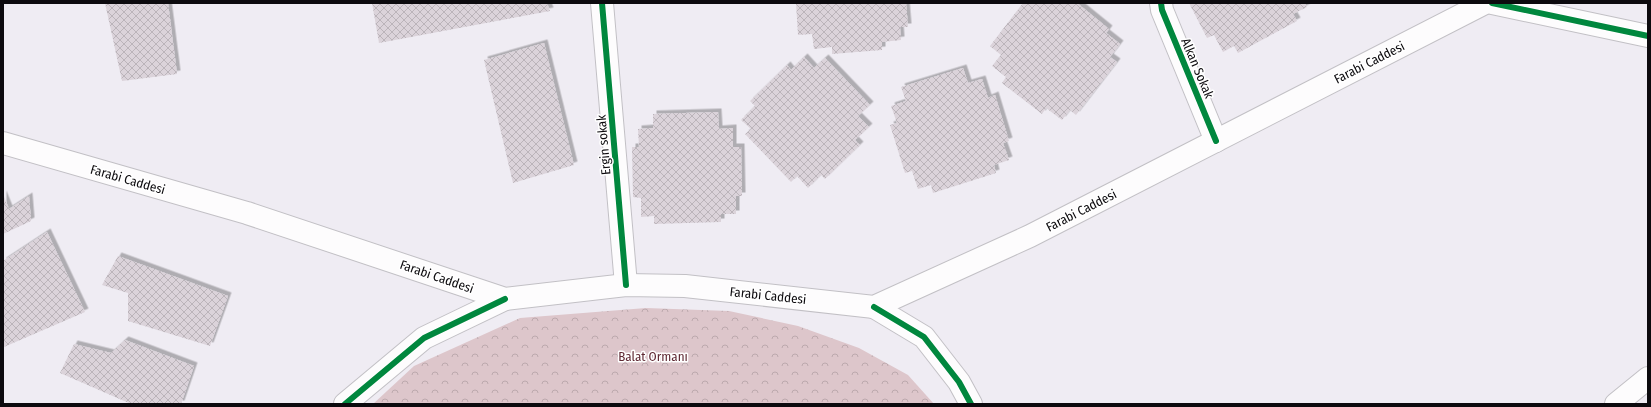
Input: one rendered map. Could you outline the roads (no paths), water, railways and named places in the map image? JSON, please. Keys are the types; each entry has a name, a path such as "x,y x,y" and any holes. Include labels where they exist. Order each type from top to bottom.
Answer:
{"main road":[{"name":"Ergin sokak","path":"602,3 626,285"},
{"name":"Alkan Sokak","path":"1161,3 1162,10 1216,141"},
{"name":"Farabi Caddesi","path":"3,143 247,213 504,299 626,285 685,286 874,307 1030,236 1485,3"},
{"path":"1492,3 1648,36"},
{"path":"345,404 424,338 504,299"},
{"path":"874,307 924,337 959,382 971,404"},
{"path":"1616,404 1648,378"}],"park label":[{"name":"Balat Ormanı","path":"653,356"}]}
